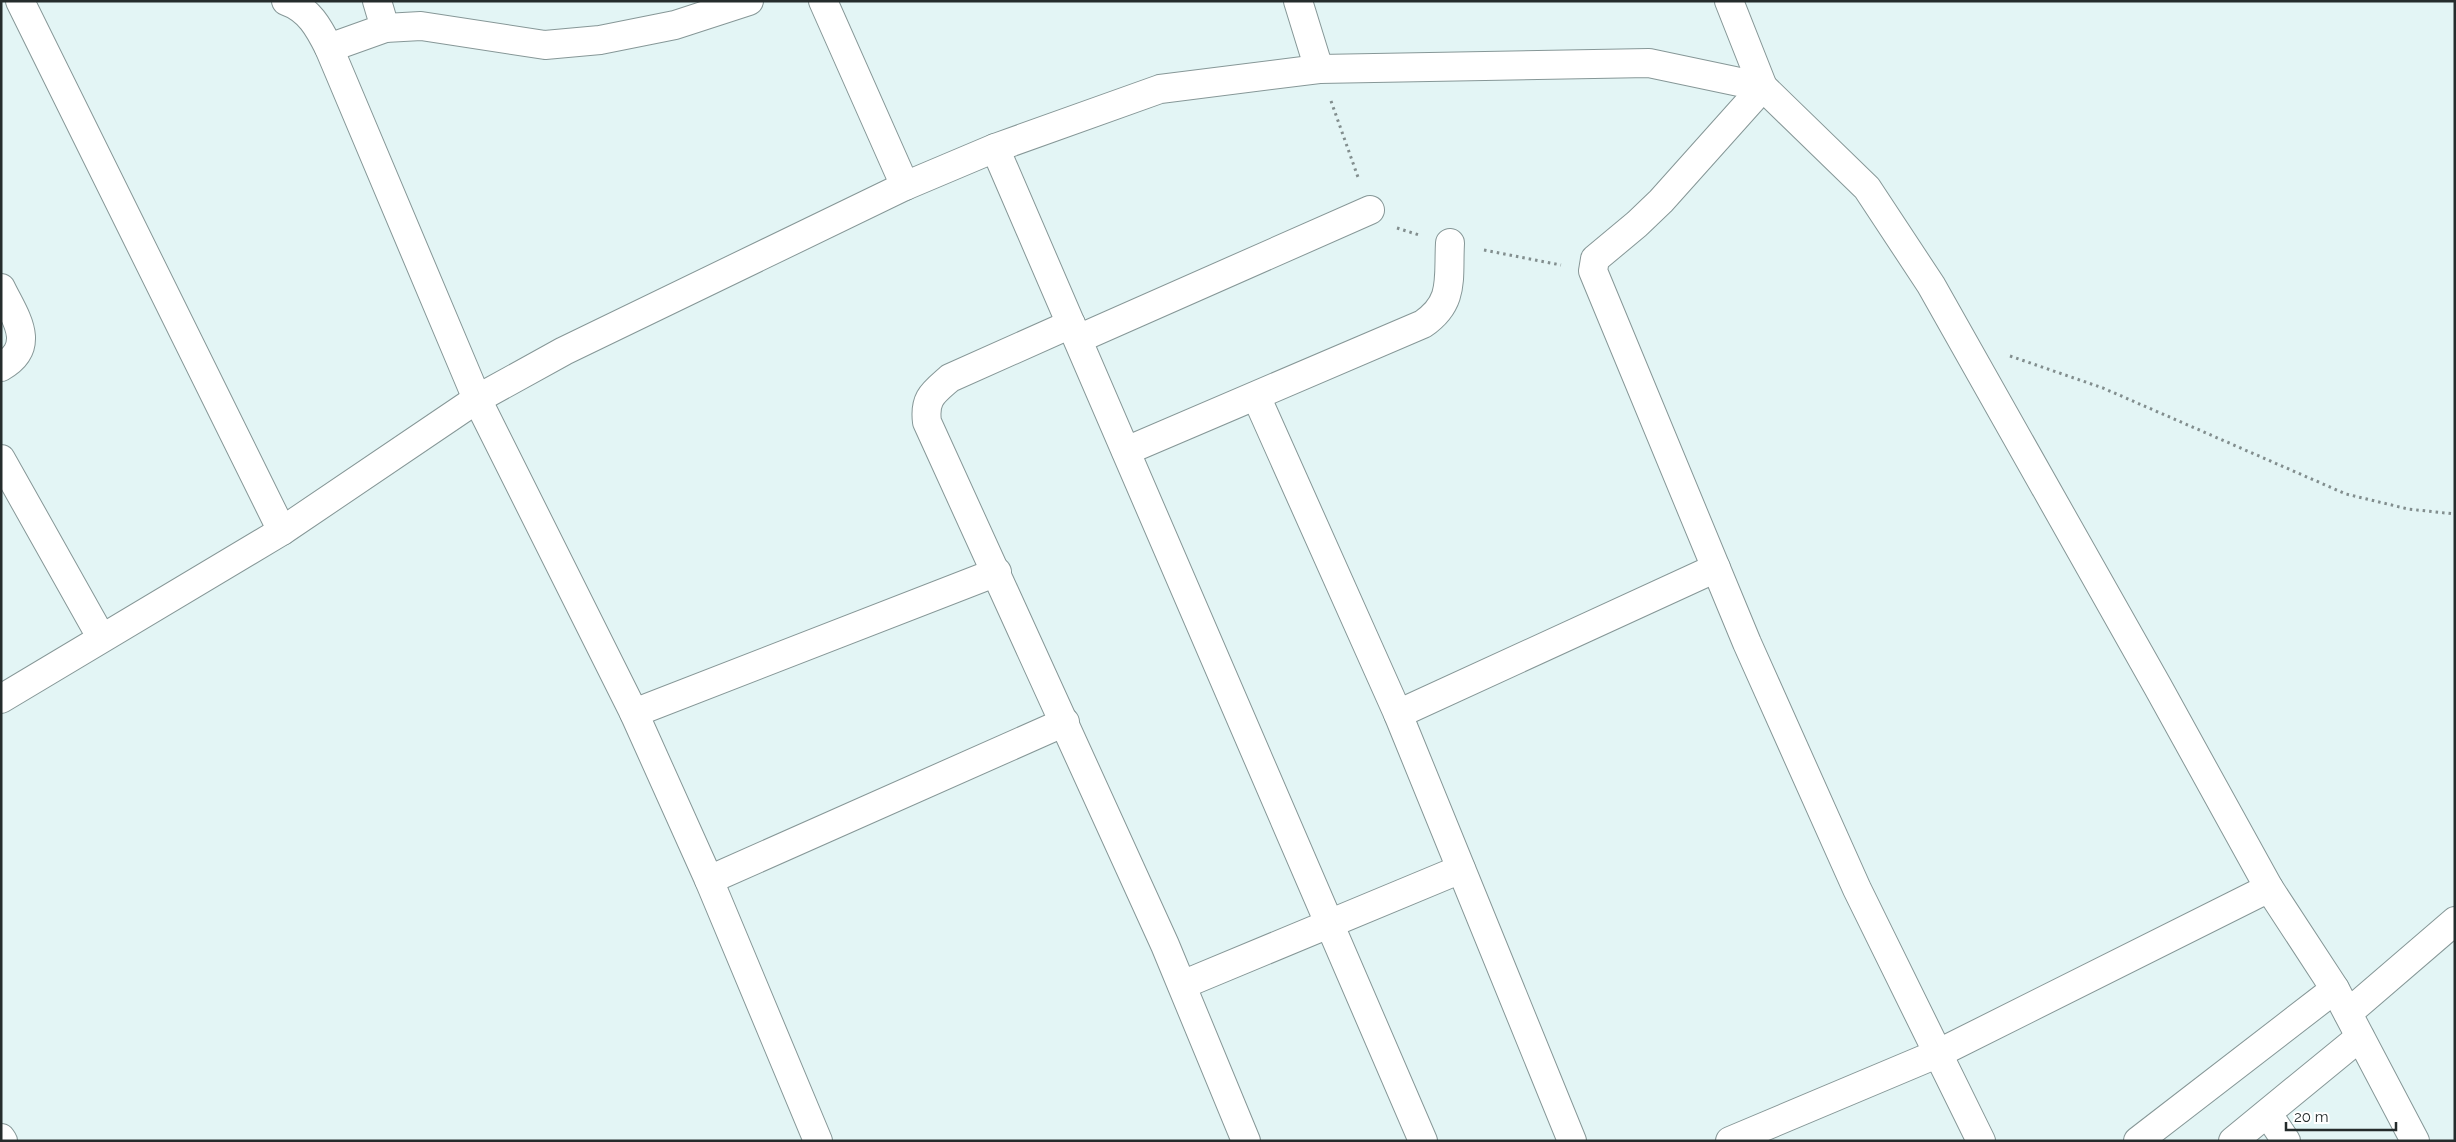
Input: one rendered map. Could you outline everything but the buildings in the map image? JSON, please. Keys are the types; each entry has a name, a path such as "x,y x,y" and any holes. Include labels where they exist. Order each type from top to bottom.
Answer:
{"street":[{"path":"1,4 20,1 282,531"},
{"path":"286,1 298,6 316,23 330,48 477,399 634,713 709,880 818,1141"},
{"path":"377,1 384,28"},
{"path":"330,48 384,28 421,26 545,45 600,40 676,25 749,1"},
{"path":"822,1 905,186"},
{"path":"1298,1 1319,69"},
{"path":"1729,1 1763,87 1867,188 1931,285 2269,888 2335,989 2415,1141"},
{"path":"1,698 282,531 477,399 564,351 905,186 995,148 1160,89 1319,69 1649,63 1763,87"},
{"path":"1763,87 1661,201 1637,224 1595,258 1594,271 1716,568 1856,890 1939,1053 1981,1141"},
{"path":"995,148 1424,1141"},
{"path":"1246,1141 1182,985 1065,722 927,422 926,402 950,378 1074,331 1370,210"},
{"path":"1126,451 1423,324 1443,307 1447,292 1450,243"},
{"path":"1,288 17,320 22,337 22,347 18,354 1,367"},
{"path":"1256,396 1398,714 1572,1141"},
{"path":"1,459 100,638"},
{"path":"1398,714 1716,568"},
{"path":"634,713 996,572"},
{"path":"709,880 1065,722"},
{"path":"1182,985 1461,869"},
{"path":"1730,1141 1778,1132 2269,888"},
{"path":"2348,1013 2455,921"},
{"path":"2138,1141 2335,989"},
{"path":"2233,1141 2360,1037"},
{"path":"2268,1114 2286,1141"}],"path":[{"path":"1319,69 1370,210 1400,230 1450,243 1594,271"},
{"path":"1968,354 2002,354 2029,361 2103,388 2346,494 2408,509 2455,514"}]}
